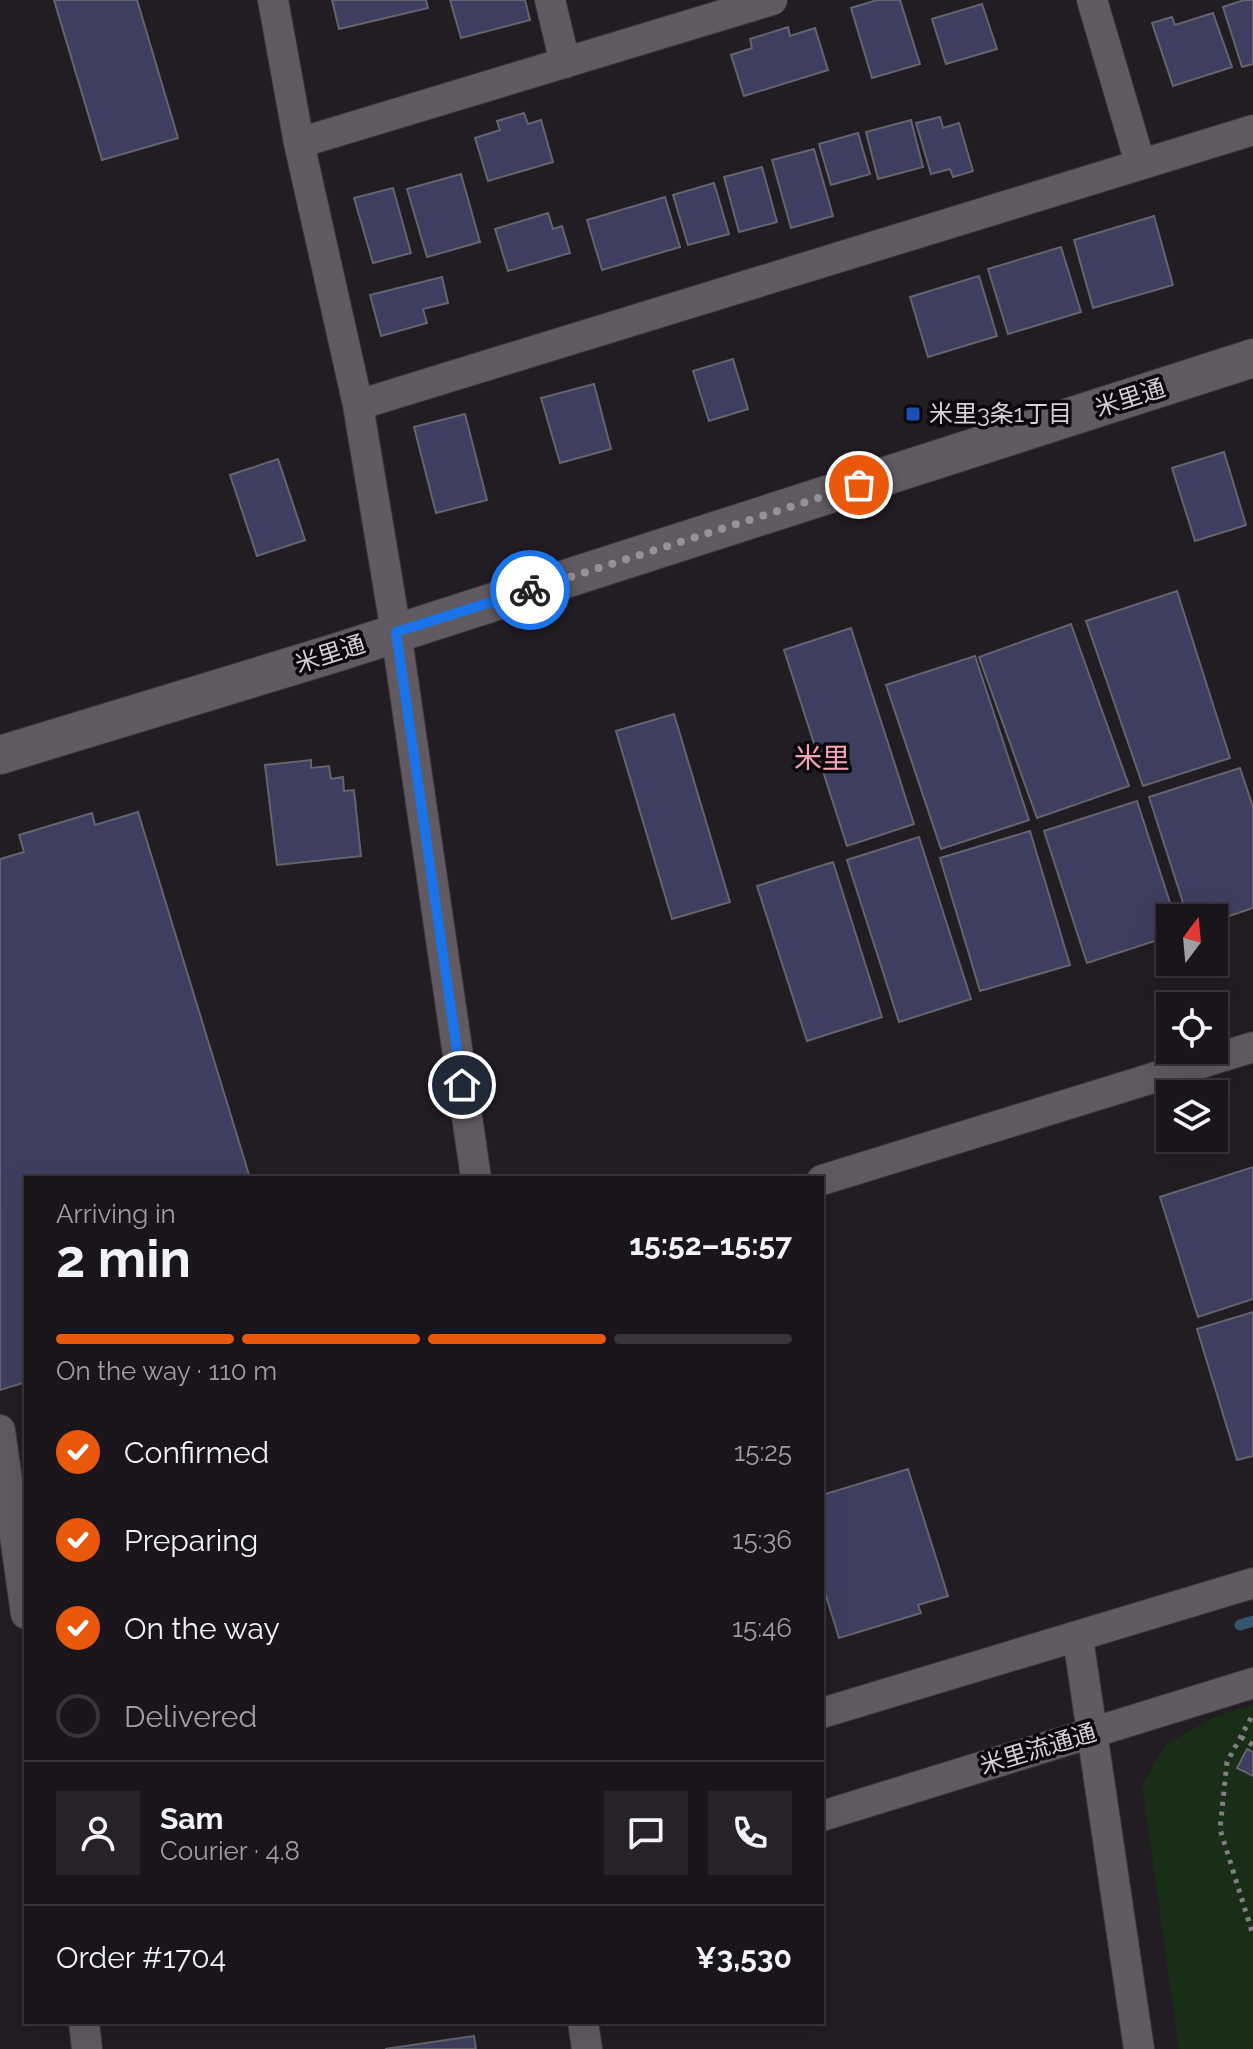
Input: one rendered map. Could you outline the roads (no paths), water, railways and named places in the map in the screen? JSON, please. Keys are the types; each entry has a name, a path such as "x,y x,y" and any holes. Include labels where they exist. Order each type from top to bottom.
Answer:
{"street":[{"path":"273,0 299,143 358,405 396,632 476,1176"},
{"path":"550,0 565,63"},
{"path":"299,143 772,0"},
{"path":"1092,0 1140,163"},
{"path":"358,405 1253,130"},
{"name":"米里通","path":"0,755 1253,358"},
{"path":"824,1179 1253,1047"},
{"path":"24,1423 0,1430 24,1600"},
{"path":"824,1712 1253,1583"},
{"path":"1078,1638 1139,2049"},
{"name":"米里流通通","path":"824,1815 1253,1683"},
{"path":"84,2024 87,2049"},
{"path":"583,2024 587,2049"}],"waterway":[{"path":"1240,1625 1253,1621"}],"place":[{"name":"米里3条1丁目","path":"913,414"}],"district":[{"name":"米里","path":"822,758"}]}
